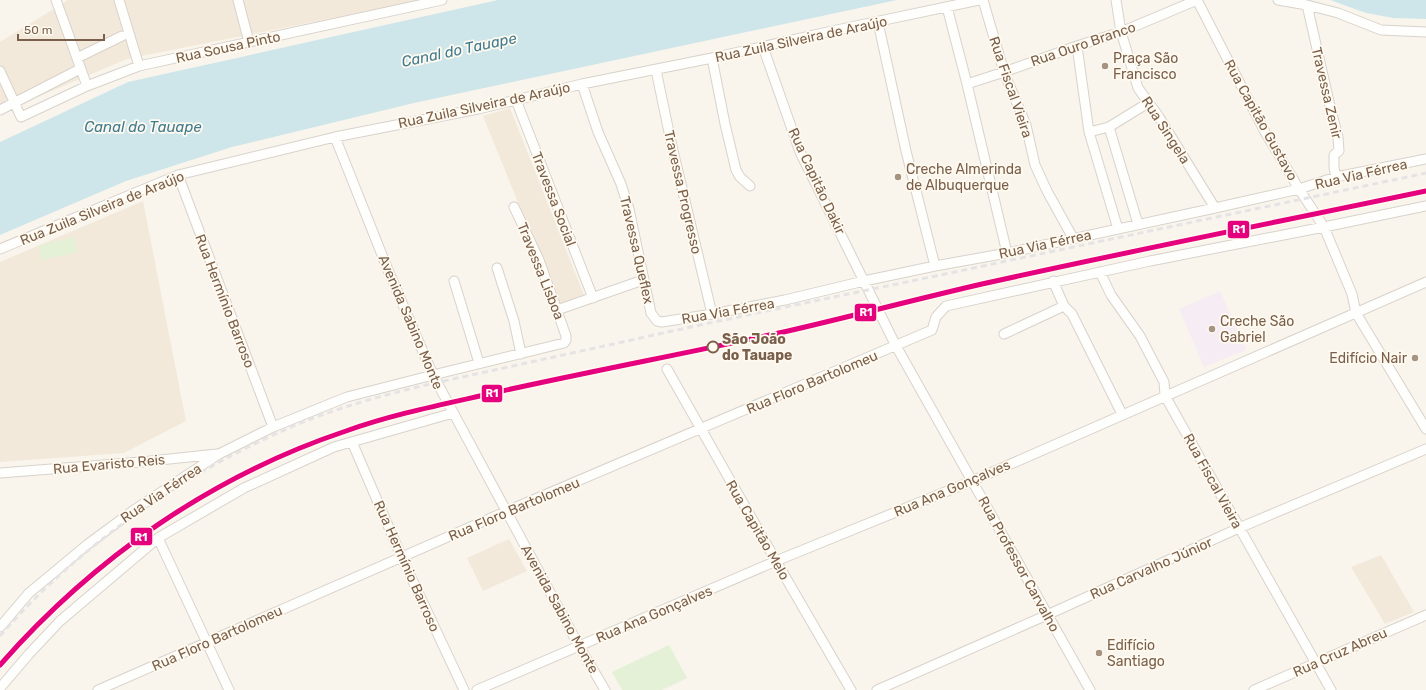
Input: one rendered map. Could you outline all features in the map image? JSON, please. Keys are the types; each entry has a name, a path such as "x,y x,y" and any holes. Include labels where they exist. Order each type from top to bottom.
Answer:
{"street":[{"path":"56,0 87,86"},
{"path":"119,0 139,66"},
{"path":"238,0 249,42"},
{"name":"Rua Sousa Pinto","path":"14,102 21,117 87,86 139,66 442,0"},
{"name":"Rua Zuila Silveira de Araújo","path":"0,249 178,175 335,137 516,100 582,84 656,70 980,0"},
{"name":"Rua Fiscal Vieira","path":"983,0 1004,72 1026,125 1035,164 1047,191 1073,238"},
{"name":"Rua Singela","path":"1116,0 1121,32 1138,88 1159,117 1215,208"},
{"name":"Rua Ouro Branco","path":"967,84 1121,32 1197,0"},
{"name":"Rua Capitão Gustavo","path":"1197,0 1265,132 1324,227 1352,294 1356,313 1426,429"},
{"path":"1278,0 1307,5 1338,13 1380,30 1426,32"},
{"name":"Travessa Zenir","path":"1307,5 1338,137 1339,151 1334,155 1336,177"},
{"path":"947,7 1007,253"},
{"path":"878,22 906,151 935,266"},
{"path":"77,58 122,36"},
{"path":"1077,46 1089,132 1118,229"},
{"name":"Rua Capitão Dakir","path":"763,47 800,152 869,290"},
{"path":"712,58 736,170 740,177 750,186"},
{"path":"0,110 80,69"},
{"name":"Travessa Progresso","path":"656,70 671,142 712,314"},
{"path":"0,71 14,102"},
{"name":"Travessa Queflex","path":"582,84 598,132 621,184 629,209 651,313 657,321 662,322"},
{"name":"Travessa Social","path":"516,100 593,298"},
{"path":"1089,132 1109,127 1148,103"},
{"path":"1109,127 1138,224"},
{"name":"Avenida Sabino Monte","path":"335,137 388,270 433,375 579,646 605,690"},
{"name":"Rua Via Férrea","path":"662,322 786,300 864,281 1007,253 1299,189 1336,177 1426,159"},
{"name":"Rua Hermínio Barroso","path":"178,175 273,427"},
{"path":"1122,414 1072,314 1064,306 1053,282 1426,206"},
{"name":"Travessa Lisboa","path":"514,207 539,260 566,336 566,340 560,345 521,354"},
{"path":"433,375 521,354 514,321 497,268"},
{"name":"Rua Fiscal Vieira","path":"1100,272 1111,295 1140,336 1164,382 1165,395 1331,690"},
{"path":"557,310 643,280"},
{"path":"454,281 479,363"},
{"name":"Rua Floro Bartolomeu","path":"98,690 507,511 932,330 936,317 946,306 1053,282"},
{"name":"Rua Ana Gonçalves","path":"477,690 776,561 972,481 1165,395 1426,282"},
{"name":"Rua Professor Carvalho","path":"869,290 896,346 1090,690"},
{"path":"1004,334 1064,306"},
{"name":"Rua Capitão Melo","path":"667,369 851,690"},
{"name":"Rua Via Férrea","path":"0,627 29,594 88,544 134,510 219,454 273,427 347,397 433,375"},
{"path":"0,688 60,621 158,538 244,488 334,447 453,413"},
{"name":"Rua Hermínio Barroso","path":"352,442 402,558 464,690"},
{"name":"Rua Carvalho Júnior","path":"876,690 1239,528 1426,449"},
{"name":"Rua Evaristo Reis","path":"0,473 141,462 219,454"},
{"path":"158,538 208,642 229,690"},
{"name":"Rua Cruz Abreu","path":"1254,690 1426,615"}],"shaded area":[{"path":"68,0 423,0 127,59 0,113 0,42"},
{"path":"510,108 584,295 559,304 483,116"},
{"path":"143,201 186,421 124,453 0,462 0,262"},
{"name":"Creche São Gabriel","path":"1220,291 1246,350 1204,367 1179,309"},
{"path":"509,539 527,571 483,591 467,558"},
{"path":"1381,555 1414,612 1385,624 1351,567"}],"green space":[{"path":"74,237 78,252 41,260 38,246"},
{"path":"669,645 687,678 662,690 622,690 612,672"}],"water":[{"name":"Canal do Tauape","path":"498,0 897,0 414,103 232,147 126,181 0,235 0,142 128,82"},
{"path":"1330,0 1426,0 1426,19 1393,18 1366,13"}],"railway":[{"path":"0,636 28,605 59,576 124,523 159,498 231,456 269,437 294,426 347,407 400,391 654,335 1426,173"}],"transit line":[{"name":"R1","path":"0,665 36,626 74,590 115,556 157,525 202,497 248,472 296,450 346,431 423,409 788,331 982,284 1148,248 1426,191"}],"place":[{"name":"Praça São Francisco","path":"1105,66"},
{"name":"Creche Almerinda de Albuquerque","path":"898,177"},
{"name":"Creche São Gabriel","path":"1212,329"},
{"name":"São João do Tauape","path":"713,347"},
{"name":"Edifício Nair","path":"1415,358"},
{"name":"Edifício Santiago","path":"1099,653"}]}
